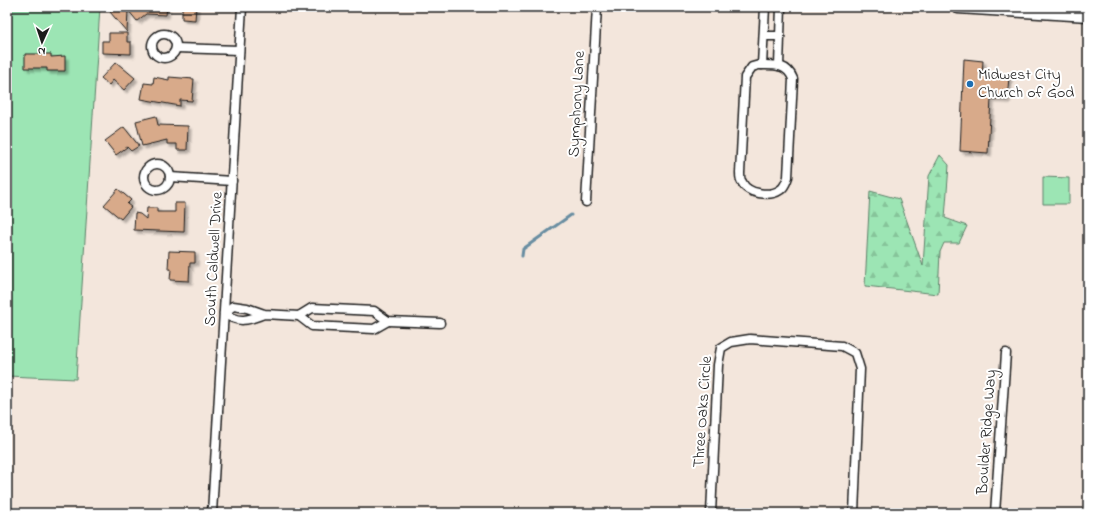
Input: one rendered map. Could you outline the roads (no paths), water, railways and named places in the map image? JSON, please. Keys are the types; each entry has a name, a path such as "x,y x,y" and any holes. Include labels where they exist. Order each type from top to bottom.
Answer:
{"main road":[{"path":"958,7 1016,9 1088,15"}],"street":[{"name":"South Caldwell Drive","path":"212,513 242,7"},
{"name":"Symphony Lane","path":"586,202 597,7"},
{"path":"762,65 765,7"},
{"path":"779,66 781,7"},
{"path":"764,36 780,36"},
{"path":"176,48 239,50"},
{"path":"762,65 779,66 788,69 793,79 788,177 785,185 774,193 748,190 742,183 740,173 745,77 752,67 762,65"},
{"path":"170,177 232,181"},
{"path":"264,314 246,320 232,319 224,313 233,306 247,308 264,314 299,316 312,326 374,329 388,321"},
{"path":"246,320 247,308"},
{"path":"299,316 312,308 374,311 388,321 440,324"},
{"name":"Three Oaks Circle","path":"711,513 718,365 721,348 731,342 750,340 842,346 855,353 860,369 854,513"},
{"name":"Boulder Ridge Way","path":"995,513 1006,353"}],"waterway":[{"path":"522,256 523,249 571,215"}],"place":[{"name":"Midwest City Church of God","path":"970,84"}]}
